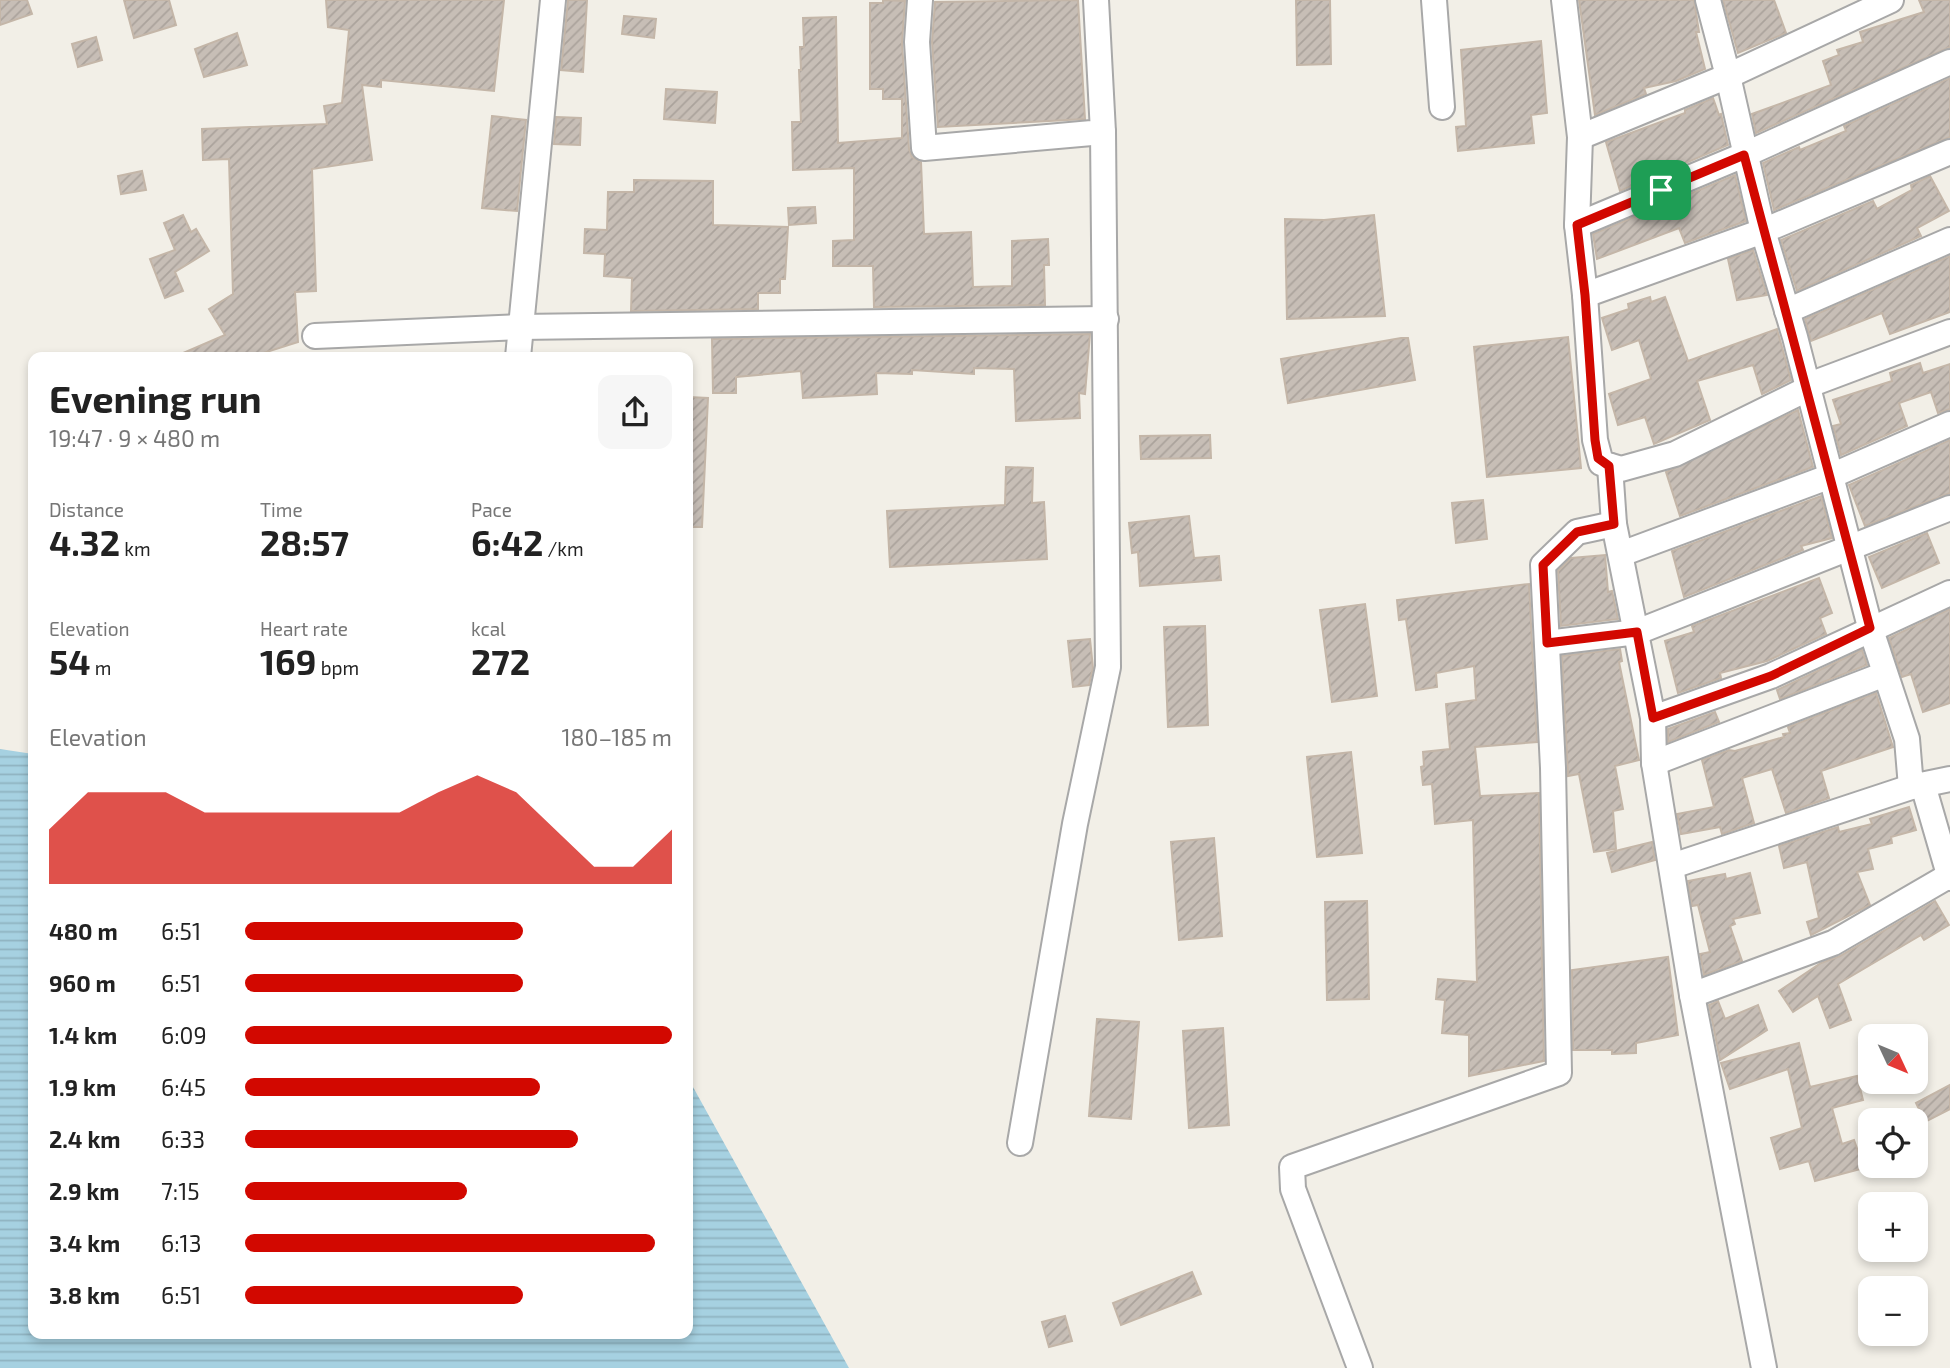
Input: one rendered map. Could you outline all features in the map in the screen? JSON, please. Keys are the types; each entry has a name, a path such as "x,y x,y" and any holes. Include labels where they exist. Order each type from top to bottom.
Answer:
{"street":[{"path":"518,352 553,0"},
{"path":"920,0 917,43 924,148 1103,132"},
{"path":"1020,1143 1075,824 1108,667 1103,132 1096,0"},
{"path":"1434,0 1443,107"},
{"path":"1564,0 1580,137 1577,225 1598,458 1609,466 1621,468 1675,454 1809,388 1809,385 1950,332"},
{"path":"1692,995 1833,943 1950,876 1917,786 1907,739 1870,628 1852,548 1809,388 1763,231 1708,0"},
{"path":"1580,137 1728,76 1891,0"},
{"path":"1577,225 1744,155 1950,62"},
{"path":"1585,295 1763,231 1950,152"},
{"path":"1787,311 1950,240"},
{"path":"316,336 519,327 1106,319"},
{"path":"1621,554 1831,475 1950,424"},
{"path":"1609,466 1614,524 1626,594 1637,632 1653,718 1654,763 1692,995 1765,1368"},
{"path":"1547,643 1637,632 1950,508"},
{"path":"1360,1368 1293,1189 1292,1167 1559,1073 1543,565 1577,532 1614,524"},
{"path":"1653,718 1771,676 1950,593"},
{"path":"1654,763 1885,674"},
{"path":"1672,866 1917,786 1950,779"}],"water":[{"path":"0,749 28,753 28,1339 693,1339 693,1087 849,1368 0,1368"}],"building":[{"path":"0,0 27,0 32,14 0,25"},
{"path":"124,0 169,0 176,25 134,38"},
{"path":"326,0 504,0 494,91 381,80 381,87 362,85 372,160 312,169 316,291 295,292 298,342 267,352 186,352 225,335 209,309 233,294 229,159 203,160 202,129 327,124 324,106 342,103 349,30 328,27"},
{"path":"568,0 587,0 583,72 561,70"},
{"path":"883,0 905,1 902,43 909,149 912,157 921,162 924,234 971,232 973,287 1012,286 1012,241 1048,239 1049,265 1044,265 1045,305 874,307 873,266 833,266 833,241 854,240 854,168 793,170 792,122 801,122 799,70 800,47 804,47 803,18 836,17 838,143 902,138 902,99 883,99 883,89 870,89 870,3 883,3"},
{"path":"1078,0 1085,119 938,127 932,42 935,2"},
{"path":"1296,0 1330,0 1331,64 1297,65"},
{"path":"1579,0 1694,0 1699,32 1696,32 1705,69 1676,81 1644,88 1646,94 1595,115"},
{"path":"1723,0 1774,0 1786,33 1738,53"},
{"path":"1919,0 1950,0 1950,47 1756,133 1752,114 1831,85 1823,61 1839,55 1837,50 1863,42 1860,32 1924,12"},
{"path":"624,16 656,19 654,38 622,34"},
{"path":"237,33 247,65 204,77 195,49"},
{"path":"96,37 102,60 78,67 72,44"},
{"path":"1541,41 1547,113 1531,115 1534,143 1458,151 1456,127 1466,126 1461,50"},
{"path":"1950,78 1950,137 1774,210 1763,163 1846,131 1844,126"},
{"path":"666,89 717,92 715,123 664,119"},
{"path":"1713,98 1719,115 1721,114 1728,145 1620,191 1606,142 1685,113 1685,110"},
{"path":"492,116 526,120 517,211 482,208"},
{"path":"556,117 581,118 580,145 554,144"},
{"path":"142,171 146,190 121,194 118,176"},
{"path":"1735,175 1746,221 1685,243 1679,228 1597,259 1593,234"},
{"path":"1930,176 1949,211 1917,228 1921,236 1797,291 1781,240 1873,201 1877,209 1912,190 1911,185"},
{"path":"634,180 713,181 713,225 788,227 785,279 780,279 780,293 758,293 758,309 631,311 632,278 604,276 605,254 584,253 585,229 607,230 608,192 634,192"},
{"path":"815,207 816,223 789,225 788,208"},
{"path":"183,215 191,232 196,229 209,251 175,272 183,291 165,298 150,259 175,250 164,223"},
{"path":"1374,215 1385,316 1287,319 1285,219 1324,220"},
{"path":"1753,250 1767,295 1737,300 1728,259"},
{"path":"1950,256 1950,312 1890,334 1882,313 1811,341 1805,319"},
{"path":"1650,297 1651,302 1665,297 1688,361 1777,329 1791,380 1762,394 1753,365 1697,381 1710,420 1654,444 1645,417 1618,425 1609,394 1651,379 1639,340 1612,350 1602,318 1629,309 1628,304"},
{"path":"1090,334 1085,394 1079,393 1080,418 1016,421 1014,369 974,368 974,374 912,370 912,374 876,373 877,394 803,398 801,371 736,377 736,393 713,393 712,339"},
{"path":"1568,337 1581,468 1487,477 1474,347"},
{"path":"1408,338 1415,380 1288,403 1281,359"},
{"path":"1920,363 1923,373 1950,364 1950,409 1938,413 1931,392 1899,403 1907,426 1841,455 1833,426 1841,424 1833,400 1892,381 1890,373"},
{"path":"693,397 708,398 702,527 693,527"},
{"path":"1798,410 1813,467 1680,516 1666,472"},
{"path":"1210,435 1211,458 1141,459 1140,436"},
{"path":"1950,440 1950,493 1865,526 1849,485"},
{"path":"1006,467 1033,468 1032,503 1044,502 1047,559 890,567 887,511 1005,505"},
{"path":"1821,496 1832,538 1801,546 1803,550 1684,597 1672,551"},
{"path":"1483,500 1487,539 1456,543 1452,503"},
{"path":"1189,516 1194,558 1219,556 1221,580 1140,586 1138,552 1132,553 1129,523"},
{"path":"1927,533 1939,563 1882,588 1869,557"},
{"path":"1605,555 1608,592 1612,591 1618,619 1561,626 1558,571 1571,558"},
{"path":"1819,578 1832,613 1820,618 1826,634 1767,661 1720,673 1721,678 1678,693 1665,641 1694,632 1692,626"},
{"path":"1529,584 1537,742 1475,747 1480,796 1539,793 1544,1061 1469,1076 1469,1035 1442,1033 1445,1000 1436,999 1438,979 1477,982 1473,820 1435,824 1432,784 1423,785 1421,767 1424,766 1423,752 1450,749 1446,704 1476,700 1474,666 1436,673 1437,687 1416,690 1406,619 1399,620 1397,600"},
{"path":"1365,604 1377,696 1332,702 1320,610"},
{"path":"1950,609 1950,703 1923,712 1911,674 1902,677 1889,638"},
{"path":"1205,626 1208,725 1168,727 1164,627"},
{"path":"1090,639 1093,668 1089,685 1073,687 1068,641"},
{"path":"1620,649 1622,661 1619,662 1639,760 1615,766 1623,809 1613,811 1616,849 1594,852 1579,774 1568,776 1562,656"},
{"path":"1862,650 1867,665 1780,699 1777,690"},
{"path":"1876,693 1893,747 1821,771 1829,798 1786,813 1772,769 1742,778 1754,823 1722,834 1720,827 1681,834 1677,814 1714,807 1702,760 1729,750 1735,751 1784,737 1783,734 1790,733 1788,727"},
{"path":"1715,712 1719,722 1668,742 1668,729"},
{"path":"1351,752 1362,853 1317,857 1307,757"},
{"path":"1909,807 1916,830 1891,837 1892,843 1868,849 1873,869 1857,872 1870,905 1811,935 1807,922 1819,918 1807,862 1784,868 1779,846 1838,827 1839,832 1872,824 1870,819"},
{"path":"1214,838 1222,936 1179,940 1171,842"},
{"path":"1652,842 1655,860 1612,872 1607,853"},
{"path":"1750,873 1760,913 1733,919 1735,924 1730,926 1742,961 1704,975 1700,954 1710,952 1698,905 1692,906 1688,881 1725,874 1726,879"},
{"path":"1367,901 1369,999 1327,1000 1325,902"},
{"path":"1935,901 1949,925 1924,940 1921,935 1838,984 1851,1020 1830,1028 1818,996 1793,1012 1779,991 1821,963 1840,956"},
{"path":"1668,957 1678,1035 1636,1043 1636,1053 1612,1054 1612,1050 1573,1050 1572,970"},
{"path":"1718,1001 1725,1019 1758,1005 1767,1030 1720,1060 1709,1005"},
{"path":"1097,1019 1139,1022 1131,1119 1089,1116"},
{"path":"1223,1028 1229,1125 1189,1128 1183,1031"},
{"path":"1799,1043 1810,1087 1857,1076 1858,1094 1862,1094 1863,1100 1832,1108 1842,1144 1854,1140 1858,1151 1858,1170 1815,1181 1809,1161 1780,1169 1771,1138 1802,1128 1788,1069 1730,1089 1721,1063"},
{"path":"1950,1085 1950,1109 1928,1120 1928,1108 1918,1108 1916,1103"},
{"path":"1192,1272 1201,1294 1121,1325 1113,1303"},
{"path":"1065,1316 1072,1341 1049,1347 1042,1322"}],"route":[{"path":"1744,155 1763,231 1809,388 1870,628 1771,676 1653,718 1637,632 1547,643 1543,565 1577,532 1614,524 1609,466 1601,463 1598,458 1595,440 1585,295 1577,225 1661,190 1744,155"}]}
